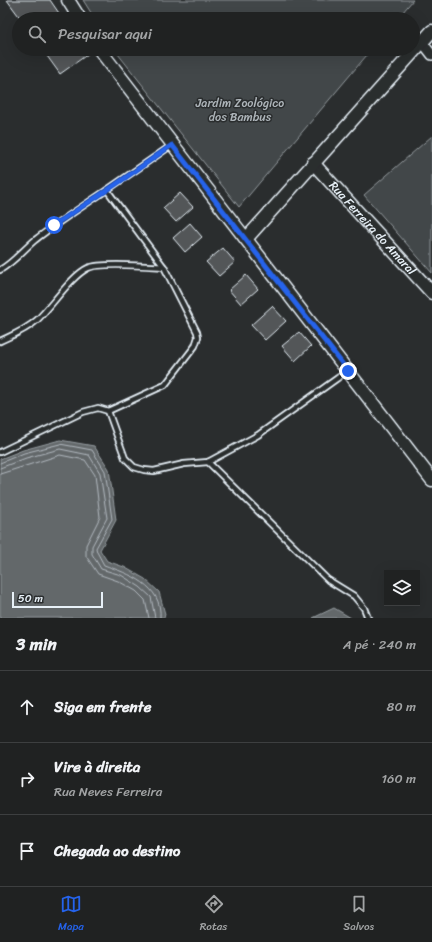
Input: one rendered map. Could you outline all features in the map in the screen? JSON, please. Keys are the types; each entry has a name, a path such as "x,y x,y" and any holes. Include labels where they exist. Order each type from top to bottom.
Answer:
{"street":[{"path":"68,0 76,12"},
{"path":"432,31 422,42 432,55"},
{"path":"105,56 172,145 432,480"},
{"path":"246,239 409,56"},
{"name":"Rua Ferreira do Amaral","path":"313,163 432,293"}],"lane":[{"path":"0,270 7,266 28,245 54,225 172,145"},
{"path":"0,452 83,412 98,408 108,411 165,385 195,346 198,338 198,332 164,267 107,190"},
{"path":"0,341 24,330 37,320 78,276 88,268 100,265 164,267"},
{"path":"108,411 125,458 134,467 154,471 184,464 208,462 258,435 348,371"},
{"path":"208,462 328,580 354,596 364,608 368,618"}],"green space":[{"path":"83,0 413,0 403,12 91,12"},
{"name":"Jardim Zoológico dos Bambus","path":"120,56 366,56 239,207"},
{"path":"432,136 432,273 364,195"}],"water":[{"path":"60,440 94,446 109,469 116,520 100,550 107,561 124,567 145,579 159,592 165,614 164,618 0,618 0,459 23,450"},
{"path":"334,608 351,618 313,618 315,617"}],"building":[{"path":"7,0 50,0 58,12 16,12"},
{"path":"47,56 85,56 60,74"},
{"path":"180,193 193,207 176,222 163,208"},
{"path":"190,223 202,237 185,252 173,238"},
{"path":"223,248 235,262 219,276 206,262"},
{"path":"246,275 258,289 241,304 229,290"},
{"path":"272,306 286,321 265,340 251,325"},
{"path":"299,332 311,346 295,361 282,346"}],"route":[{"path":"54,225 172,145 348,371"}]}
